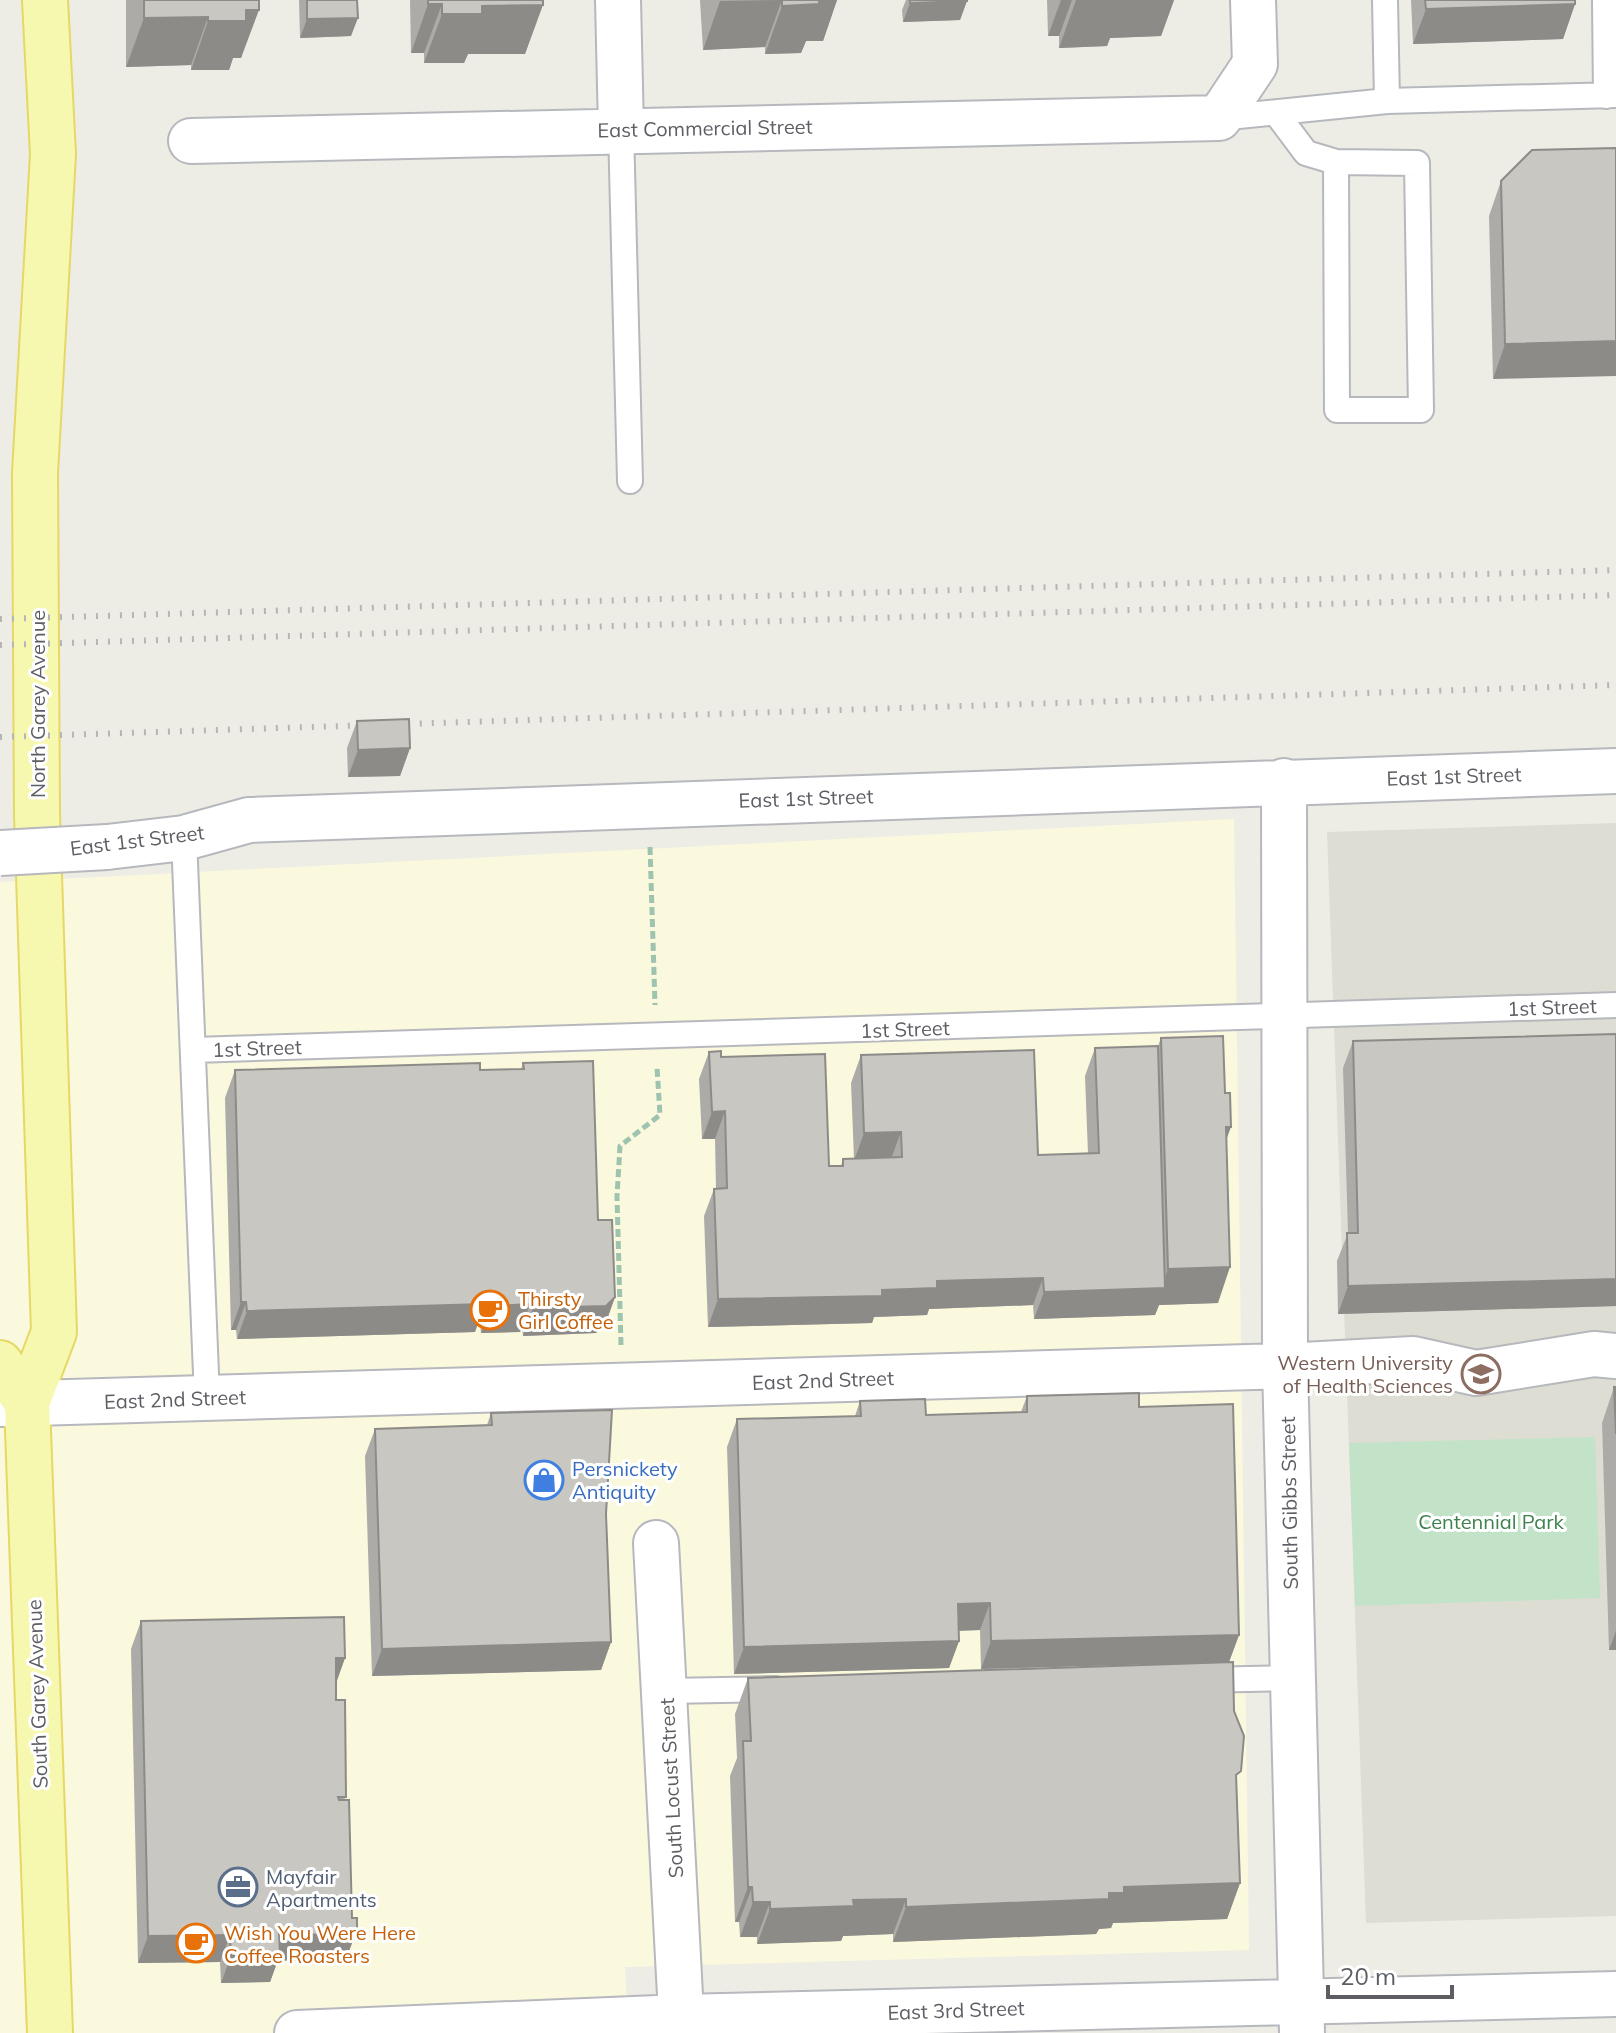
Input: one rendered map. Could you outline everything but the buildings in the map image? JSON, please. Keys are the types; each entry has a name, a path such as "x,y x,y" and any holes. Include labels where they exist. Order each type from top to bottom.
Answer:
{"main road":[{"name":"North Garey Avenue","path":"14,1404 54,1332 37,814 35,488 53,154 45,0"},
{"path":"0,1363 14,1404"},
{"name":"South Garey Avenue","path":"14,1404 50,2033"}],"street":[{"path":"618,0 621,129"},
{"path":"1219,118 1255,64 1253,0"},
{"name":"East Commercial Street","path":"191,141 1219,118"},
{"name":"East 1st Street","path":"0,853 107,847 184,838 249,820 1616,771"},
{"name":"South Gibbs Street","path":"1284,781 1285,1366 1302,2017"},
{"name":"East 2nd Street","path":"14,1404 1285,1366 1413,1359 1476,1373 1594,1354 1616,1356"},
{"name":"South Locust Street","path":"656,1543 682,2025"},
{"name":"East 3rd Street","path":"297,2033 1302,2017 1616,1994"}],"lane":[{"path":"1385,0 1387,101"},
{"path":"1219,118 1387,101 1611,96 1605,0"},
{"path":"1276,113 1306,153 1336,162 1417,163 1421,410 1337,410 1336,162"},
{"path":"621,129 630,481"},
{"path":"184,838 207,1398"},
{"name":"1st Street","path":"194,1050 1616,1005"},
{"path":"1183,1680 1293,1678"},
{"path":"666,1691 807,1688"}],"shaded area":[{"path":"1234,819 1249,1950 625,1967 628,2033 0,2033 0,882"},
{"name":"Western University of Health Sciences","path":"1616,823 1616,1916 1366,1923 1327,832"}],"green space":[{"name":"Centennial Park","path":"1595,1437 1600,1598 1355,1606 1349,1443"}],"railway":[{"path":"0,619 1616,570"},
{"path":"0,645 1616,595"},
{"path":"0,737 1616,685"}],"place":[{"name":"Thirsty Girl Coffee","path":"490,1310"},
{"name":"Western University of Health Sciences","path":"1481,1374"},
{"name":"Persnickety Antiquity","path":"544,1480"},
{"name":"Mayfair Apartments","path":"238,1887"},
{"name":"Wish You Were Here Coffee Roasters","path":"196,1943"}]}
